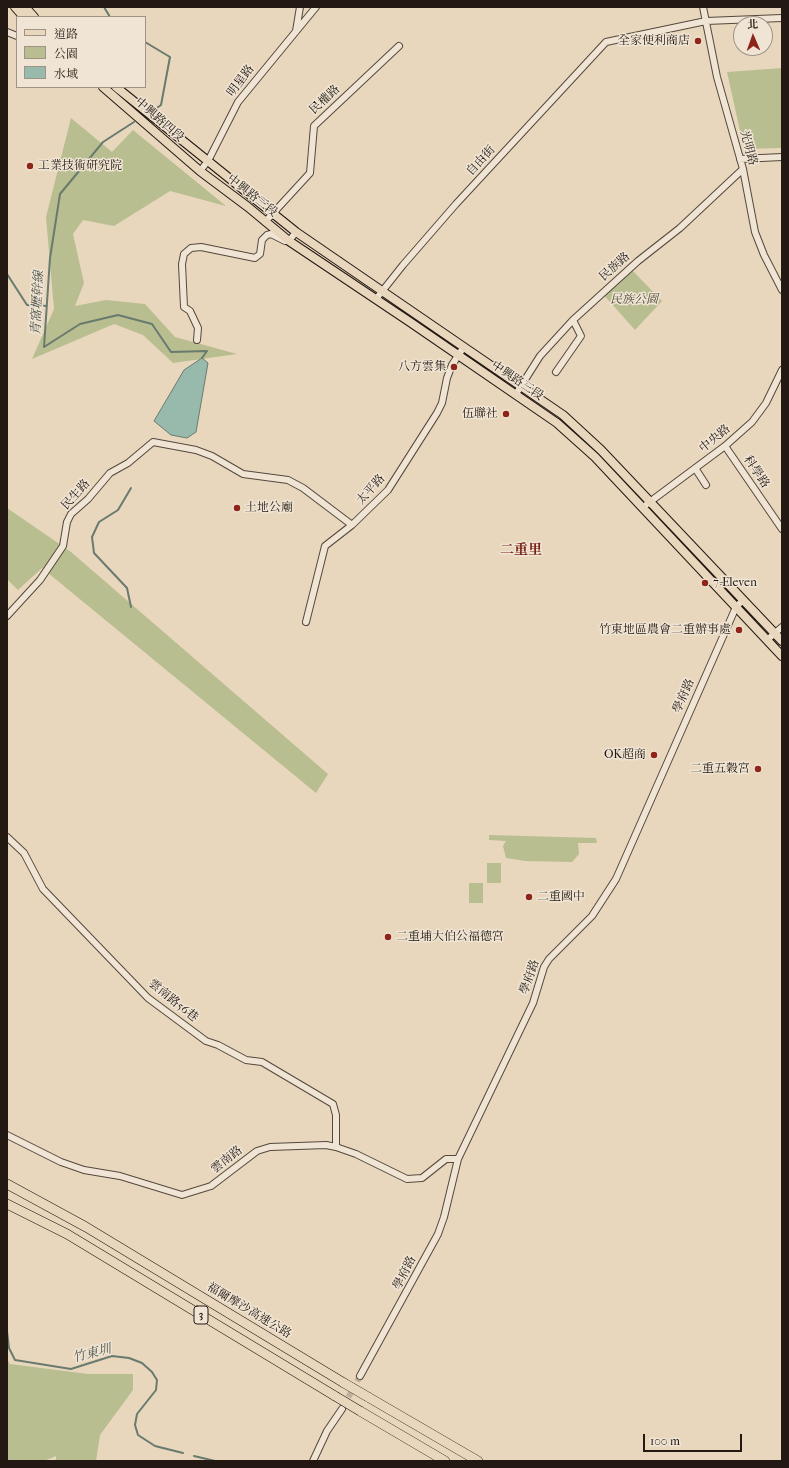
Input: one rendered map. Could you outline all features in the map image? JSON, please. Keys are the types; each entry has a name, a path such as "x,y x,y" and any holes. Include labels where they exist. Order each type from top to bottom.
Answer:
{"highway":[{"name":"福爾摩沙高速公路","path":"7,1184 86,1227 344,1383 478,1461"},
{"name":"3","path":"7,1204 67,1234 445,1461"}],"main road":[{"path":"15,7 23,16"},
{"path":"25,7 33,16"},
{"name":"中興路四段","path":"104,88 200,171"},
{"name":"中興路四段","path":"117,88 208,161"},
{"name":"中興路三段","path":"208,161 296,232 463,348 563,415 596,445 782,641"},
{"name":"中興路三段","path":"200,171 248,207 289,241 557,423 590,452 782,656"}],"street":[{"name":"明星路","path":"200,171 208,161 238,102 296,31 300,7"},
{"path":"296,31 316,7"},
{"name":"光明路","path":"703,7 717,77 740,159 755,232 764,255 782,290"},
{"path":"706,21 782,18"},
{"name":"自由街","path":"376,299 403,265 456,204 606,42 706,21"},
{"name":"民權路","path":"265,222 310,173 314,126 399,46"},
{"path":"740,159 782,157"},
{"name":"民族路","path":"516,394 540,356 573,320 638,261 680,228 742,169"},
{"path":"197,340 198,328 190,311 184,307 182,264 184,254 191,248 201,247 255,258 260,254 262,240 267,235 271,234 285,241 289,241 296,232"},
{"path":"556,372 581,336 573,320"},
{"name":"太平路","path":"306,622 325,546 352,525 388,490 437,414 442,403 447,378 463,348"},
{"name":"中央路","path":"643,508 725,446 752,422 766,403 782,370"},
{"name":"民生路","path":"7,616 40,580 63,546 67,522 71,514 88,499 110,474 128,463 153,442 196,450 212,456 243,474 288,480 303,488 352,525"},
{"name":"科學路","path":"725,446 782,529"},
{"path":"695,468 706,485"},
{"name":"學府路","path":"360,1376 438,1234 444,1217 458,1159 532,1003 544,967 549,958 592,916 616,879 736,607 743,600"},
{"path":"767,640 782,627"},
{"name":"雲南路56巷","path":"7,837 24,853 43,889 148,998 206,1041 218,1045 246,1060 262,1062 333,1104 336,1115 336,1147"},
{"name":"雲南路","path":"7,1135 61,1162 84,1170 120,1176 182,1195 211,1186 257,1151 270,1146 326,1145 336,1147 356,1154 407,1179 422,1178 446,1159 458,1159"},
{"path":"313,1461 327,1431 342,1409"}],"green space":[{"path":"782,68 782,148 744,149 727,72"},
{"path":"71,118 112,152 133,130 226,206 170,191 114,226 83,220 73,234 84,283 75,306 106,300 145,304 175,337 237,354 173,363 143,335 114,324 32,359 54,309 46,217"},
{"name":"民族公園","path":"629,267 662,301 635,330 602,293"},
{"path":"7,508 71,552 328,774 316,793 42,568 18,590 7,579"},
{"path":"489,835 596,838 597,843 578,843 579,854 572,862 525,861 506,858 503,846 506,841 489,840"},
{"path":"487,863 501,863 501,883 487,883"},
{"path":"469,883 483,883 483,903 469,903"},
{"path":"7,1359 10,1364 88,1374 133,1374 133,1390 100,1435 96,1461 56,1461 56,1456 44,1461 7,1461"}],"water":[{"path":"202,358 208,363 196,432 187,438 171,435 154,421 184,370"}],"waterway":[{"name":"青窩壢幹線","path":"104,7 109,16"},
{"name":"青窩壢幹線","path":"146,43 170,57 161,105 151,112"},
{"name":"青窩壢幹線","path":"134,122 103,142 60,194 50,258 44,347 80,324 118,315 152,324 171,352 207,351 202,358"},
{"path":"7,274 27,305 47,306"},
{"path":"131,488 118,510 99,522 92,537 94,553 127,588 131,607"},
{"name":"竹東圳","path":"7,1331 9,1348 15,1360 71,1369 112,1356 129,1358 142,1363 152,1372 157,1380 156,1390 137,1414 135,1425 138,1435 155,1446 183,1453"},
{"name":"竹東圳","path":"194,1456 215,1461"}],"tunnel":[{"path":"344,1405 360,1376"}],"place":[{"name":"全家便利商店","path":"698,41"},
{"name":"工業技術研究院","path":"30,166"},
{"name":"八方雲集","path":"454,367"},
{"name":"伍聯社","path":"506,414"},
{"name":"土地公廟","path":"237,508"},
{"name":"7-Eleven","path":"705,583"},
{"name":"竹東地區農會二重辦事處","path":"739,630"},
{"name":"OK超商","path":"654,755"},
{"name":"二重五穀宮","path":"758,769"},
{"name":"二重國中","path":"529,897"},
{"name":"二重埔大伯公福德宮","path":"388,937"}],"district":[{"name":"二重里","path":"521,551"}]}
